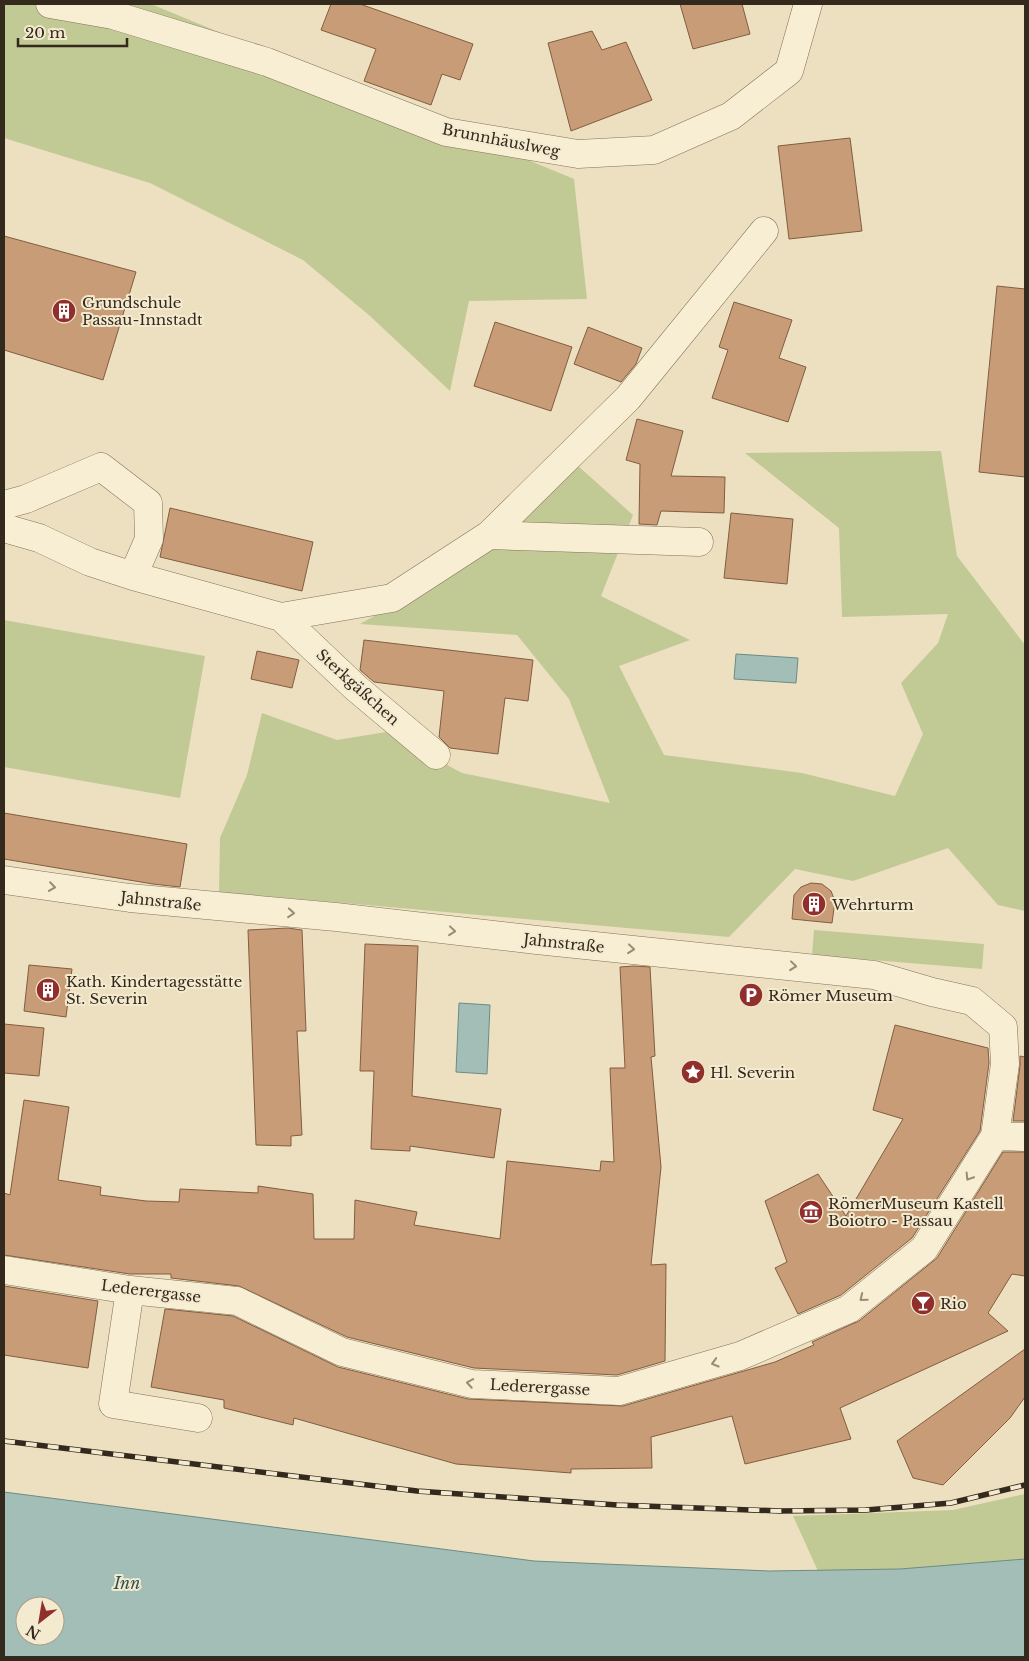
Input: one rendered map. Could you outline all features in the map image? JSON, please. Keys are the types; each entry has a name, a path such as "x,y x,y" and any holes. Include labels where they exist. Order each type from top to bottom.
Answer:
{"street":[{"name":"Brunnhäuslweg","path":"50,4 113,14 267,62 446,132 578,154 654,150 731,116 789,71 808,4"},
{"path":"4,528 40,538 90,562 133,576 282,617 392,598 489,535 628,398 764,231"},
{"path":"4,505 26,499 101,467 148,503 149,539 133,576"},
{"path":"489,535 699,542"},
{"name":"Sterkgäßchen","path":"282,617 356,688 436,755"},
{"name":"Jahnstraße","path":"4,880 130,898 336,917 874,975 932,992 972,1001 1003,1027 1005,1064 995,1136"},
{"path":"995,1136 1025,1137"},
{"name":"Lederergasse","path":"4,1270 130,1290 237,1301 342,1352 472,1384 619,1391 740,1356 849,1309 924,1249 995,1136"},
{"path":"130,1290 113,1404 198,1418"}],"green space":[{"path":"4,4 151,4 574,179 587,299 469,301 450,391 370,316 303,260 150,183 4,138"},
{"path":"941,451 957,556 1025,645 1025,911 998,905 948,848 853,881 795,869 729,937 219,892 220,838 247,775 262,713 337,740 386,732 462,773 610,803 569,699 517,635 360,624 478,557 577,465 633,515 601,596 690,640 619,666 664,755 802,773 895,796 923,734 901,683 938,643 948,614 842,617 839,528 745,453"},
{"path":"4,620 205,656 180,798 4,767"},
{"path":"814,930 984,944 982,969 812,955"},
{"path":"1025,1494 1025,1559 900,1569 818,1571 793,1516 953,1510"}],"water":[{"path":"736,654 798,658 796,683 734,679"},
{"path":"459,1003 490,1005 487,1074 456,1072"},
{"name":"Inn","path":"4,1492 534,1561 769,1571 900,1569 1025,1559 1025,1657 4,1657"}],"building":[{"path":"331,4 360,4 473,44 460,80 442,74 431,105 364,81 376,49 321,30"},
{"path":"680,4 742,4 750,34 693,49"},
{"path":"592,31 602,50 626,42 652,100 571,131 548,43"},
{"path":"850,138 862,231 789,239 778,146"},
{"name":"Grundschule Passau-Innstadt","path":"4,236 136,272 103,380 4,350"},
{"path":"997,286 1025,289 1025,477 979,472"},
{"path":"734,302 792,320 779,358 806,367 788,422 712,398 728,350 719,347"},
{"path":"495,322 572,347 551,411 474,386"},
{"path":"588,327 642,348 636,364 621,382 574,364"},
{"path":"637,419 683,431 671,476 725,477 724,513 661,511 657,525 639,524 640,464 626,460"},
{"path":"170,508 313,542 302,591 160,557"},
{"path":"731,513 793,519 787,584 724,578"},
{"path":"364,640 533,660 528,701 505,698 498,754 450,748 439,737 444,691 374,682 360,670"},
{"path":"257,651 299,660 292,688 251,679"},
{"path":"4,813 187,844 180,887 4,859"},
{"name":"Wehrturm","path":"811,883 822,884 831,891 835,901 832,923 792,919 794,895 801,887"},
{"path":"288,928 302,930 306,1031 297,1031 302,1135 291,1136 291,1146 256,1145 248,930"},
{"path":"365,944 418,946 412,1096 501,1109 494,1158 410,1146 410,1151 371,1149 374,1071 360,1071"},
{"name":"Kath. Kindertagesstätte St. Severin","path":"29,965 72,969 66,1017 24,1011"},
{"path":"620,967 650,967 655,1056 651,1057 661,1167 651,1265 666,1264 665,1361 617,1375 474,1368 347,1337 239,1286 171,1278 171,1274 130,1274 4,1255 4,1193 10,1195 24,1100 69,1107 58,1180 101,1187 100,1195 146,1201 179,1202 180,1189 258,1193 258,1186 313,1194 314,1239 354,1239 355,1200 417,1212 414,1225 500,1239 507,1161 600,1171 601,1161 614,1162 610,1068 625,1068"},
{"path":"4,1024 44,1028 39,1076 4,1073"},
{"path":"895,1025 988,1048 989,1063 980,1131 912,1238 841,1295 798,1314 775,1268 787,1262 765,1201 818,1174 846,1216 903,1119 873,1110"},
{"path":"1020,1056 1025,1057 1025,1121 1013,1121 1020,1066"},
{"path":"1003,1152 1025,1152 1025,1276 1012,1274 988,1313 1008,1331 840,1408 851,1439 745,1464 732,1416 651,1437 652,1468 571,1469 571,1473 456,1464 294,1418 293,1425 224,1408 224,1400 151,1387 165,1309 233,1316 338,1367 468,1399 623,1406 775,1362 814,1345 812,1342 859,1321 937,1258"},
{"path":"4,1286 98,1301 88,1368 4,1355"},
{"path":"1025,1349 1025,1397 1010,1418 943,1485 913,1478 897,1441"}],"railway":[{"path":"4,1441 417,1491 617,1505 780,1511 866,1510 951,1503 1025,1485"}],"place":[{"name":"Grundschule Passau-Innstadt","path":"64,311"},
{"name":"Wehrturm","path":"814,904"},
{"name":"Kath. Kindertagesstätte St. Severin","path":"48,990"},
{"name":"Römer Museum","path":"751,995"},
{"name":"Hl. Severin","path":"693,1072"},
{"name":"RömerMuseum Kastell Boiotro - Passau","path":"811,1212"},
{"name":"Rio","path":"923,1303"}]}
